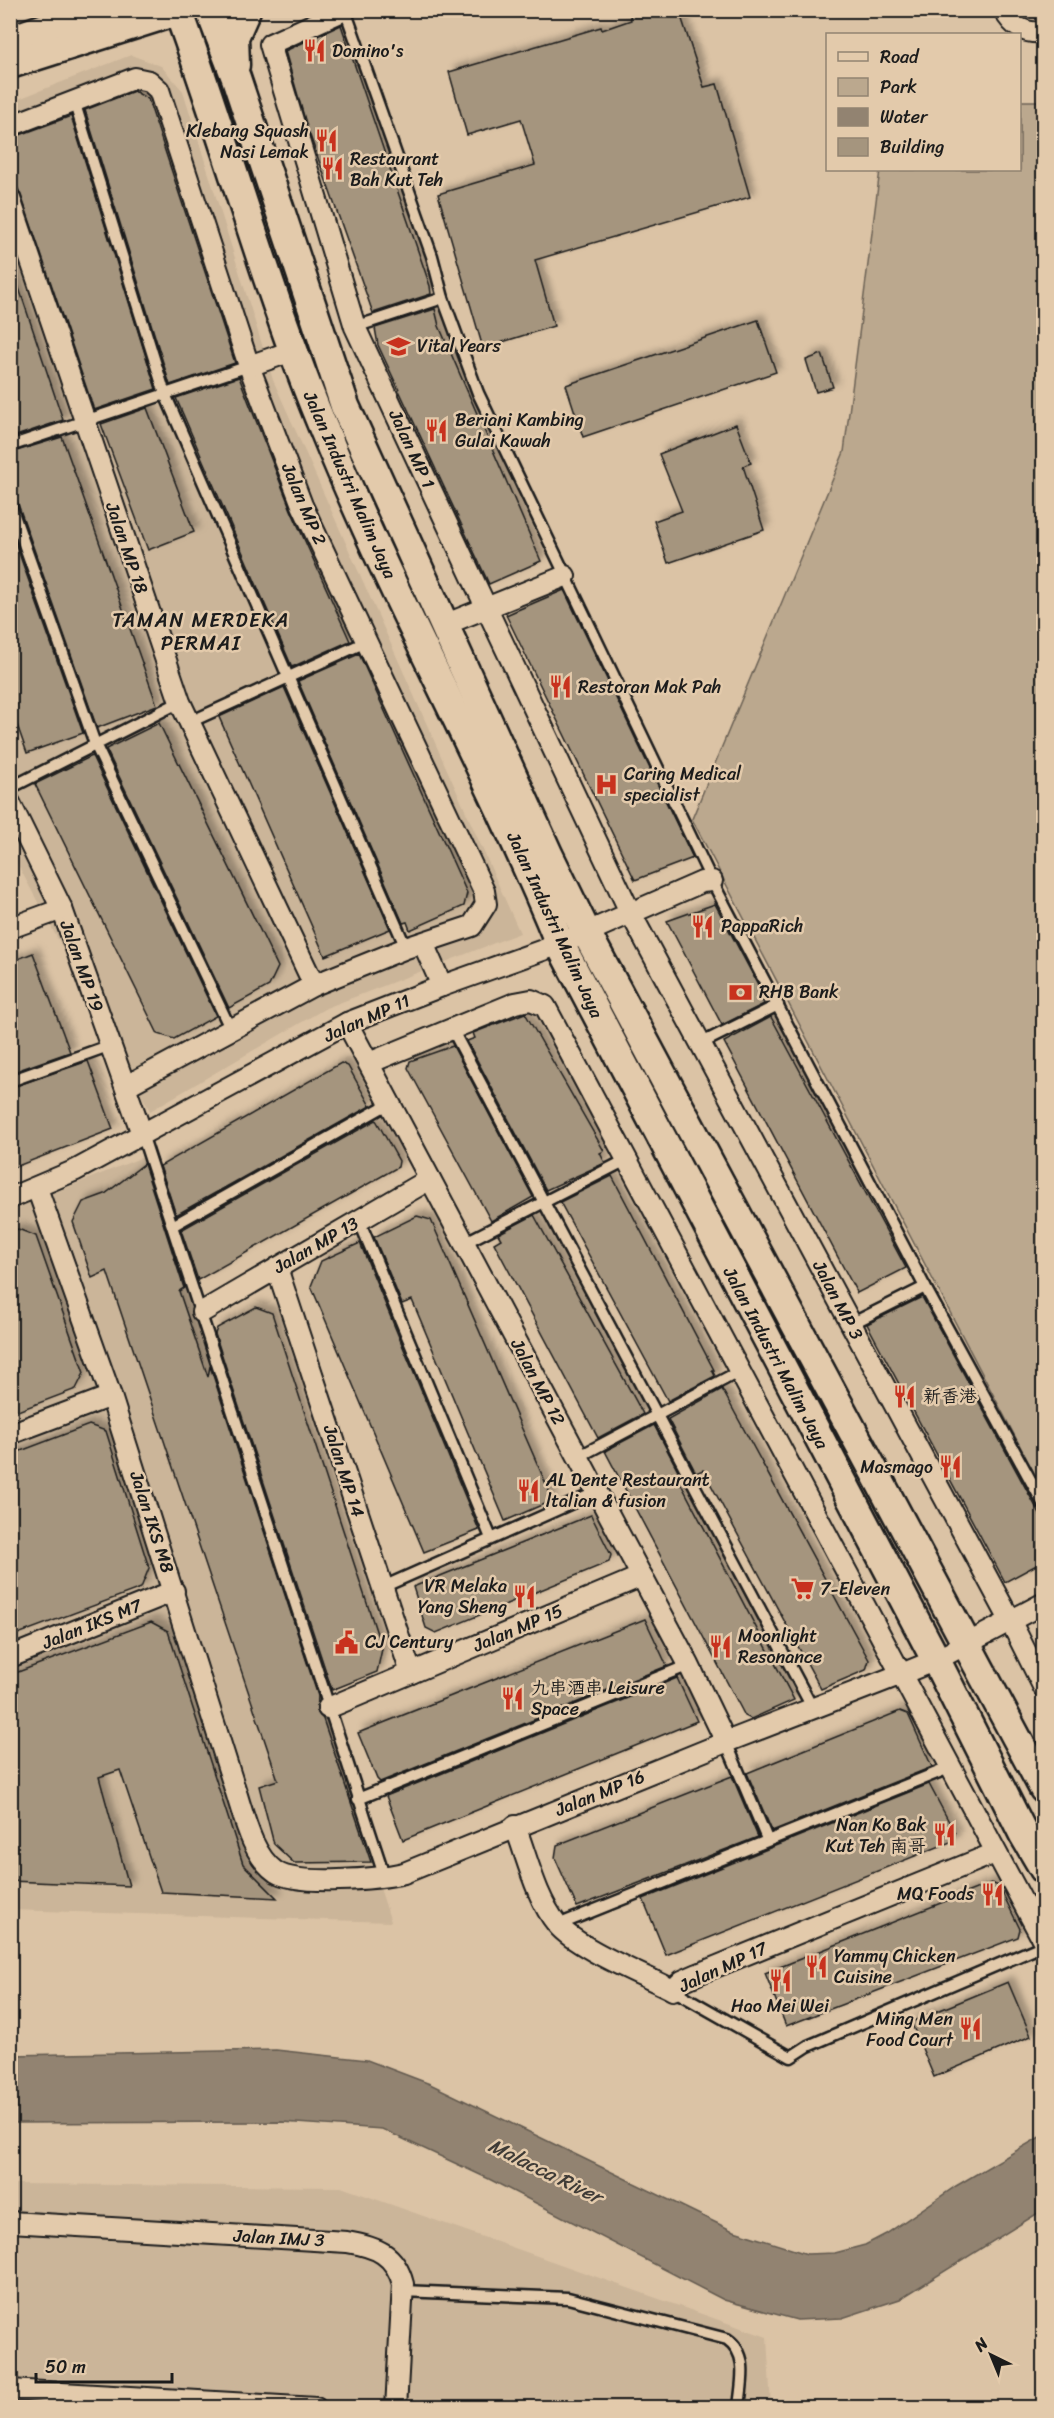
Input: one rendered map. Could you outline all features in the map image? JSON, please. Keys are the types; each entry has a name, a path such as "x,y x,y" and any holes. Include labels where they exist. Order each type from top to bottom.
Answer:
{"main road":[{"name":"Jalan Industri Malim Jaya","path":"210,10 236,78 345,406 586,932 1044,1789"},
{"path":"236,78 234,37 239,21 246,10"},
{"name":"Jalan Industri Malim Jaya","path":"179,11 211,100 292,351 326,435 528,866 560,944 936,1660 1024,1835 1044,1869"},
{"path":"10,40 105,21 179,11"},
{"path":"10,64 105,21 170,41 185,56 211,100"}],"street":[{"name":"Jalan MP 1","path":"345,10 270,44 355,327 630,912"},
{"path":"1004,10 1013,24 1021,30 1044,32"},
{"name":"Jalan MP 2","path":"74,101 135,78 149,81 159,90 249,366 302,505 484,891 486,904 472,926 414,946"},
{"path":"10,126 74,101"},
{"name":"Jalan MP 18","path":"10,199 180,702 314,985"},
{"path":"249,366 292,351"},
{"path":"444,625 565,576"},
{"name":"Jalan MP 19","path":"10,803 62,909 142,1134"},
{"name":"Jalan MP 11","path":"10,1198 76,1170 347,1023 560,944 702,882 712,881"},
{"path":"10,928 62,909"},
{"name":"Jalan MP 3","path":"630,912 1010,1620 1044,1688"},
{"path":"126,1086 314,985 414,946 442,986"},
{"path":"369,1064 515,1003 531,1000 545,1006 899,1675 1044,1943"},
{"name":"Jalan MP 12","path":"347,1023 689,1665 726,1742"},
{"name":"Jalan MP 13","path":"202,1312 430,1179"},
{"name":"Jalan IKS M8","path":"37,1188 111,1396 234,1786 252,1838 263,1857"},
{"name":"Jalan MP 14","path":"277,1268 411,1673"},
{"path":"10,1434 111,1396"},
{"name":"Jalan MP 15","path":"328,1708 642,1576"},
{"name":"Jalan IKS M7","path":"10,1657 174,1592"},
{"name":"Jalan MP 16","path":"263,1857 276,1871 289,1876 350,1880 385,1878 404,1873 726,1742 936,1660 1044,1603"},
{"name":"Jalan MP 17","path":"515,1827 546,1906 558,1925 577,1940 673,1990 682,1981 698,1974 995,1853"},
{"name":"Jalan IMJ 3","path":"10,2222 362,2244 378,2249 399,2269 402,2291 396,2408"},
{"path":"10,2390 316,2408"}],"lane":[{"path":"345,10 432,256 443,298 478,393 712,881 925,1287 1044,1505"},
{"path":"74,101 165,394 288,677 414,946"},
{"path":"355,327 443,298"},
{"path":"10,446 249,366"},
{"path":"10,504 95,744 231,1030"},
{"path":"190,722 368,641"},
{"path":"10,788 180,702"},
{"path":"700,1044 778,1005"},
{"path":"452,1029 813,1709"},
{"path":"10,1081 111,1045"},
{"path":"174,1224 390,1103"},
{"path":"142,1134 174,1224 328,1708 385,1878"},
{"path":"464,1243 626,1160"},
{"path":"359,1220 491,1538"},
{"path":"851,1324 925,1287"},
{"path":"578,1457 740,1371"},
{"path":"382,1587 597,1492"},
{"path":"358,1799 689,1665"},
{"path":"726,1742 768,1839"},
{"path":"558,1925 949,1768"},
{"path":"673,1990 791,2057 808,2046 1044,1943"},
{"path":"402,2291 568,2298 727,2339 742,2355 739,2408"}],"shaded area":[{"path":"131,55 161,66 183,91 273,380 520,933 326,1008 150,1111 11,852 11,102"},
{"path":"143,1157 391,1922 11,1910 11,1210"},
{"path":"11,2184 341,2187 767,2337 771,2407 11,2408"}],"green space":[{"path":"1021,101 1044,101 1043,1490 692,819 844,452 880,171 1021,171"}],"water":[{"name":"Malacca River","path":"276,2050 367,2060 430,2084 731,2230 807,2254 835,2253 865,2245 886,2234 956,2186 1043,2135 1043,2210 900,2299 842,2318 797,2320 724,2300 489,2179 382,2129 282,2122 11,2123 11,2055"}],"building":[{"path":"629,10 679,10 704,87 717,84 750,197 535,260 554,326 483,348 438,194 535,165 521,119 467,135 449,72 601,27 602,30 631,20"},
{"path":"341,25 431,294 373,313 307,127 285,51"},
{"path":"134,91 148,99 235,363 170,385 85,110"},
{"path":"71,116 156,389 94,410 21,195 10,172 10,148 17,136"},
{"path":"13,270 63,420 10,438 10,271"},
{"path":"435,309 439,326 541,561 489,584 378,345 375,328"},
{"path":"758,320 776,372 583,437 566,385"},
{"path":"822,354 833,387 816,392 806,360"},
{"path":"239,377 291,510 350,641 292,667 176,398"},
{"path":"147,408 194,532 148,550 101,424"},
{"path":"736,424 751,463 743,466 764,530 668,563 654,521 682,511 659,454"},
{"path":"62,437 157,705 97,728 17,501 10,497 10,453"},
{"path":"10,528 83,733 27,753 10,705"},
{"path":"564,590 693,858 635,880 506,615"},
{"path":"359,654 467,893 464,906 410,930 407,922 403,923 298,681"},
{"path":"284,687 390,929 325,956 219,717"},
{"path":"159,723 278,967 269,986 229,1008 106,749"},
{"path":"92,756 216,1016 174,1039 158,1034 35,784"},
{"path":"715,904 763,994 760,996 764,1004 722,1025 667,921"},
{"path":"33,953 70,1052 10,1073 10,962"},
{"path":"525,1013 604,1151 600,1153 605,1163 546,1190 467,1041 475,1038 473,1033"},
{"path":"771,1017 906,1268 857,1293 724,1042"},
{"path":"453,1046 533,1197 491,1221 408,1068 410,1061"},
{"path":"88,1061 113,1129 10,1169 10,1088"},
{"path":"341,1063 348,1066 370,1106 176,1215 160,1166"},
{"path":"376,1120 399,1161 398,1167 198,1280 181,1230"},
{"path":"144,1164 184,1288 179,1291 208,1377 210,1366 318,1696 317,1712 323,1719 371,1862 294,1863 274,1844 259,1786 278,1780 107,1271 92,1278 73,1222 83,1202 105,1194"},
{"path":"612,1176 714,1370 712,1370 715,1376 668,1401 560,1202"},
{"path":"534,1215 643,1414 598,1438 494,1243 501,1239 498,1234"},
{"path":"417,1216 431,1220 553,1500 505,1521 412,1300 402,1304 374,1237"},
{"path":"18,1229 36,1236 84,1373 76,1389 10,1414 10,1232"},
{"path":"360,1243 479,1530 424,1552 311,1286 321,1261"},
{"path":"922,1297 1044,1522 1044,1561 1005,1582 867,1324"},
{"path":"256,1307 272,1313 382,1649 377,1672 332,1690 215,1334 217,1328"},
{"path":"722,1389 869,1660 866,1670 821,1689 703,1470 696,1473 668,1419"},
{"path":"89,1425 106,1431 149,1568 141,1588 10,1637 10,1455"},
{"path":"654,1425 683,1480 680,1482 794,1700 751,1719 745,1716 605,1451"},
{"path":"591,1515 611,1555 609,1562 436,1633 426,1628 413,1587"},
{"name":"九串酒串 Leisure Space","path":"645,1619 667,1666 380,1782 377,1779 358,1733"},
{"path":"151,1622 168,1631 243,1864 277,1898 161,1892 120,1770 99,1777 129,1886 10,1881 10,1675"},
{"path":"677,1678 697,1721 403,1840 386,1796"},
{"path":"900,1711 908,1714 932,1767 772,1831 747,1773"},
{"path":"732,1776 758,1837 577,1907 555,1858 557,1845"},
{"path":"929,1784 955,1833 953,1841 666,1955 643,1899"},
{"path":"991,1883 999,1886 1020,1929 1018,1937 786,2026 765,1973"},
{"name":"Ming Men Food Court","path":"1008,1982 1031,2036 934,2077 911,2022"}],"place":[{"name":"Domino's","path":"314,51"},
{"name":"Klebang Squash Nasi Lemak","path":"327,141"},
{"name":"Restaurant Bah Kut Teh","path":"332,169"},
{"name":"Vital Years","path":"399,346"},
{"name":"Beriani Kambing Gulai Kawah","path":"437,430"},
{"name":"Restoran Mak Pah","path":"560,687"},
{"name":"Caring Medical specialist","path":"606,784"},
{"name":"PappaRich","path":"703,926"},
{"name":"RHB Bank","path":"741,992"},
{"name":"新香港","path":"905,1396"},
{"name":"Masmago","path":"951,1467"},
{"name":"AL Dente Restaurant ltalian & fusion","path":"528,1490"},
{"name":"7-Eleven","path":"802,1589"},
{"name":"VR Melaka Yang Sheng","path":"525,1596"},
{"name":"CJ Century","path":"347,1642"},
{"name":"Moonlight Resonance","path":"720,1646"},
{"name":"九串酒串 Leisure Space","path":"513,1698"},
{"name":"Nan Ko Bak Kut Teh 南哥","path":"944,1835"},
{"name":"MQ Foods","path":"992,1894"},
{"name":"Yammy Chicken Cuisine","path":"816,1966"},
{"name":"Hao Mei Wei","path":"780,1980"},
{"name":"Ming Men Food Court","path":"971,2029"}],"district":[{"name":"TAMAN MERDEKA PERMAI","path":"201,632"}]}
